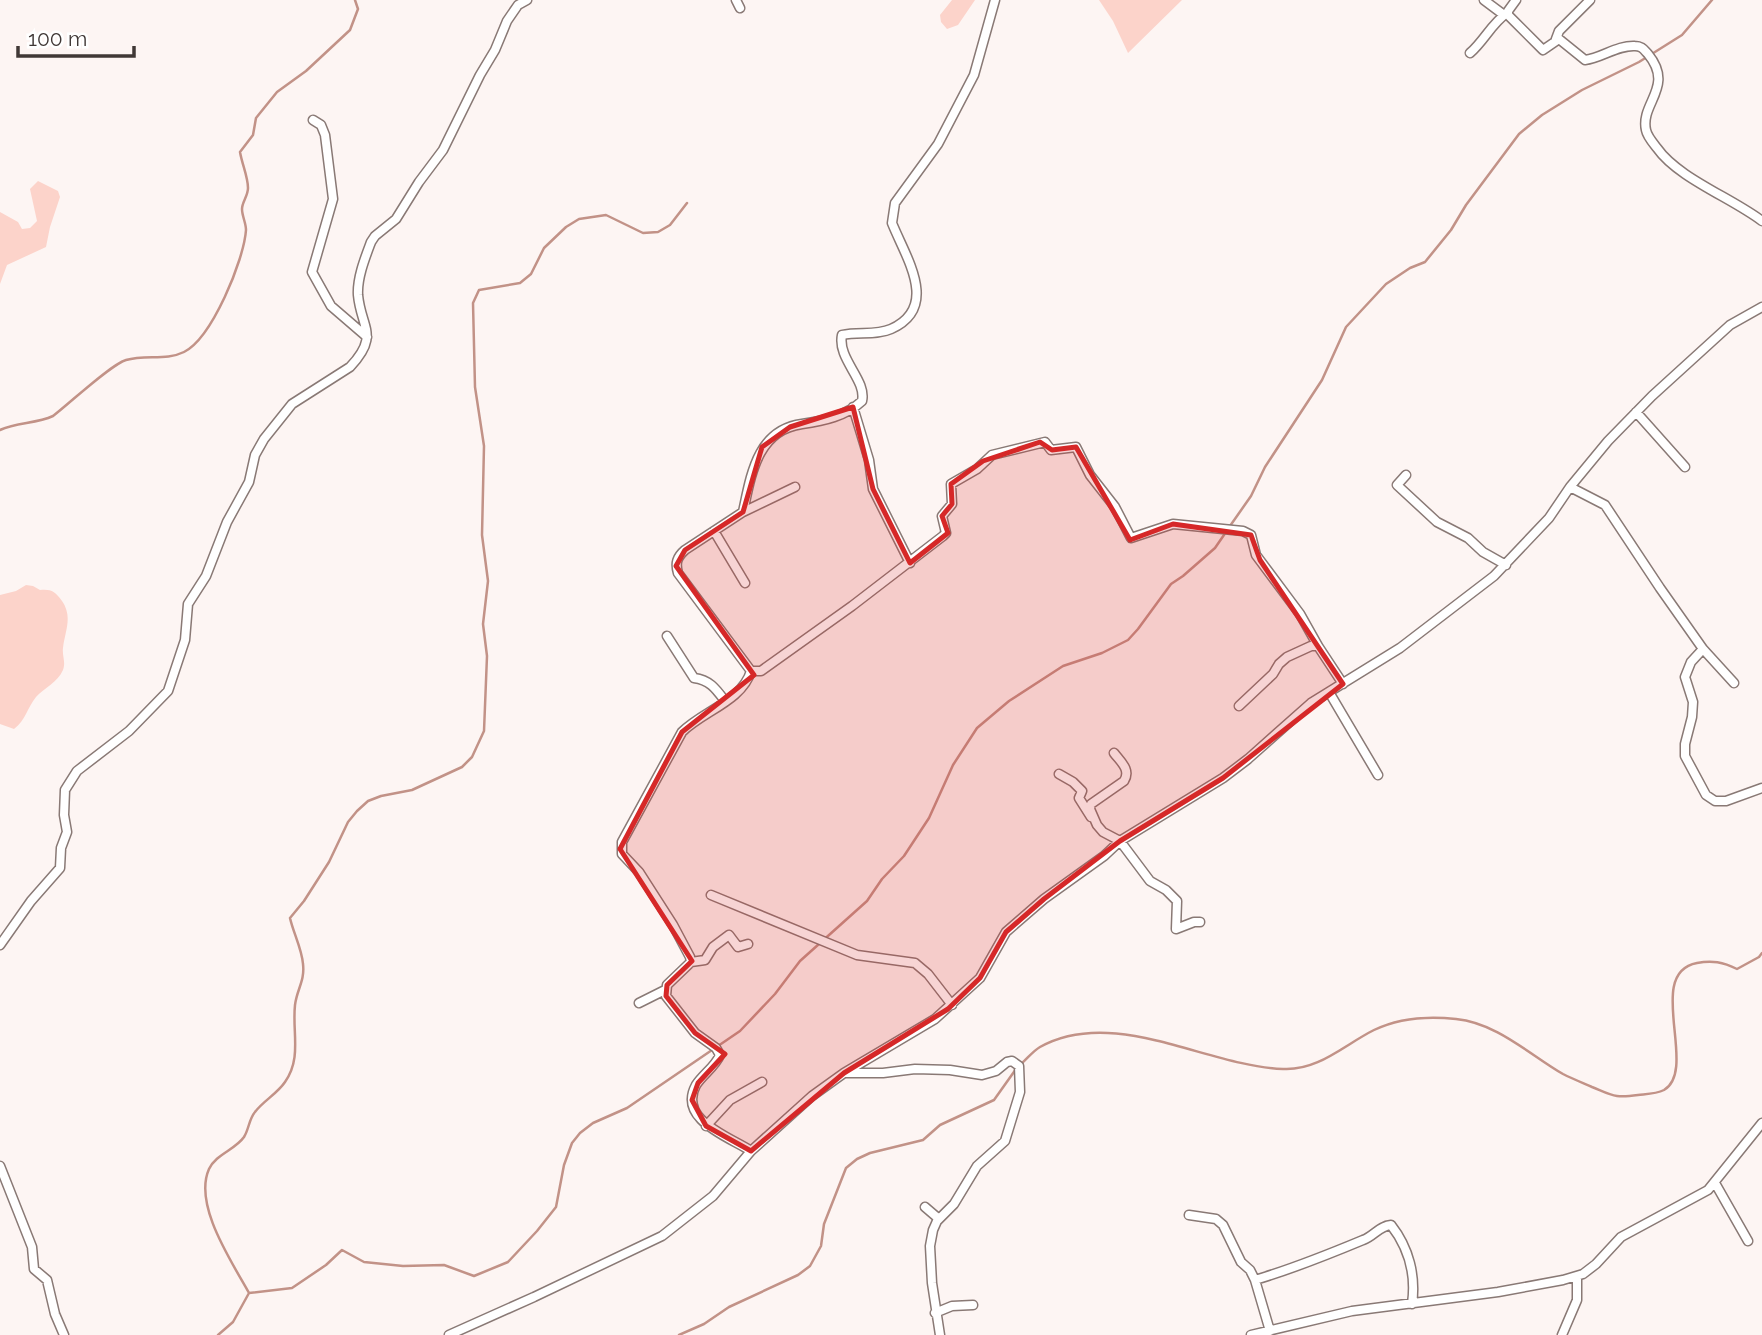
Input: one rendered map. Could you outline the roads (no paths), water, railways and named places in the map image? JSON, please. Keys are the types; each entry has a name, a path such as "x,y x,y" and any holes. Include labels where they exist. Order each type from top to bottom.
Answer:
{"street":[{"path":"0,945 31,901 60,868 61,848 67,832 64,815 65,789 71,778 142,719 172,685 175,664 185,640 188,604 206,576 227,522 249,482 255,455 264,439 292,404 350,367 357,359 367,338 367,326 358,290 371,242 396,219 443,150 495,50 507,21 518,5 527,0"},
{"path":"743,512 756,459 767,442 790,427 821,422 862,401 864,396 841,348 842,335 891,329 907,318 917,304 916,284 892,223 892,213 895,203 938,144 960,104 974,75 995,0"},
{"path":"1485,0 1506,14 1543,50 1590,0"},
{"path":"1470,52 1483,41 1516,0"},
{"path":"1556,39 1585,60 1618,48 1634,46 1645,50 1652,58 1659,85 1647,115 1645,129 1659,151 1697,181 1762,221"},
{"path":"313,120 321,125 326,135 333,199 312,272 331,306 367,338"},
{"path":"449,1335 662,1236 713,1196 751,1151 812,1096 844,1073 935,1019 980,978 1000,942 1013,926 1044,900 1120,841 1223,778 1311,703 1400,648 1455,608 1506,565 1549,518 1570,486 1636,412 1730,325 1760,310"},
{"path":"853,407 869,460 873,489 910,562"},
{"path":"1636,412 1685,467"},
{"path":"751,671 761,671 946,533 942,516 952,504 951,484 977,469 992,455 1045,442 1049,449 1053,450 1076,447 1090,475 1115,507 1131,538 1173,524 1243,531 1251,535 1256,555 1300,614 1343,684"},
{"path":"1406,475 1397,485 1437,522 1468,538 1483,552 1506,565"},
{"path":"1570,486 1605,505 1703,649 1734,683"},
{"path":"751,671 691,593 676,566 678,557 743,512 795,487"},
{"path":"714,531 745,583"},
{"path":"667,636 694,678 710,683 725,701"},
{"path":"1238,706 1273,674 1287,657 1311,646 1318,646"},
{"path":"1703,649 1691,662 1685,677 1693,702 1685,756 1706,795 1715,801 1726,801 1762,788"},
{"path":"691,962 664,911 639,872 624,858 620,849 682,732 748,681 751,671"},
{"path":"1329,692 1378,775"},
{"path":"1097,825 1090,809 1091,804 1127,777 1125,767 1114,753"},
{"path":"1059,774 1082,791 1079,799 1103,832 1120,841 1150,881 1166,890 1177,901 1176,929 1200,922"},
{"path":"711,895 857,955 915,963 928,974 952,1004"},
{"path":"748,944 738,947 729,935 725,936 713,947 705,960 691,962 665,990 668,1002 695,1033 716,1048 720,1055 692,1093 698,1114 706,1126 751,1151"},
{"path":"639,1003 665,990"},
{"path":"844,1073 883,1073 915,1069 950,1070 982,1075 996,1071 1007,1062 1012,1061 1019,1066 1020,1092 1005,1141 977,1166 933,1230 930,1245 935,1313 940,1335"},
{"path":"706,1126 730,1100 762,1082"},
{"path":"1251,1335 1340,1313 1498,1292 1577,1276 1596,1264 1621,1237 1708,1190 1762,1123"},
{"path":"0,1166 32,1247 34,1269 47,1280 55,1314 65,1335"},
{"path":"1715,1183 1748,1241"},
{"path":"925,1207 939,1219"},
{"path":"1189,1215 1219,1221 1230,1236 1241,1262 1250,1270 1255,1280 1270,1331"},
{"path":"1255,1280 1367,1239 1384,1226 1391,1225 1402,1243 1413,1277 1412,1304"},
{"path":"1562,1335 1577,1300 1577,1276"},
{"path":"935,1313 952,1306 973,1305"}],"waterway":[{"path":"0,430 53,416 119,363 133,358 177,355 195,344 225,297 244,243 246,230 242,209 248,188 240,152 253,135 256,118 277,92 306,71 350,30 358,9 355,0"},
{"path":"1230,526 1322,380 1346,327 1386,284 1410,268 1425,262 1519,134 1542,115 1582,90 1639,62 1682,35 1712,0"},
{"path":"249,1293 210,1216 205,1183 212,1164 244,1137 253,1115 282,1086 293,1064 295,1005 303,970 301,952 290,918 329,862 348,822 357,811 368,801 412,790 462,767 472,757 484,731 487,656 483,624 488,581 482,535 484,446 475,387 473,303 479,290 520,283 531,274 544,248 566,227 579,219 606,215 643,233 658,232 670,225 687,203"},
{"path":"718,1046 740,1031 775,994 800,961 867,901 882,879 904,856 929,818 953,765 977,728 1009,701 1063,666 1102,653 1128,640 1171,584 1215,548 1226,532"},
{"path":"1021,1064 1040,1047 1069,1036 1098,1033 1129,1035 1253,1066 1296,1069 1330,1056 1384,1026 1414,1019 1446,1018 1471,1022 1499,1033 1563,1074 1608,1094 1651,1094 1664,1090 1673,1079 1676,1043 1672,1002 1674,984 1682,970 1697,963 1708,962 1722,963 1737,969 1762,953"},
{"path":"218,1335 233,1322 249,1293 292,1288 326,1265 342,1250 364,1262 403,1266 444,1265 474,1276 508,1262 556,1207 564,1165 572,1143 580,1133 593,1123 627,1108 712,1050"},
{"path":"679,1335 704,1324 729,1307 798,1275 810,1266 821,1246 824,1224 846,1168 857,1159 870,1153 923,1140 940,1125 994,1100 1016,1069"}]}
